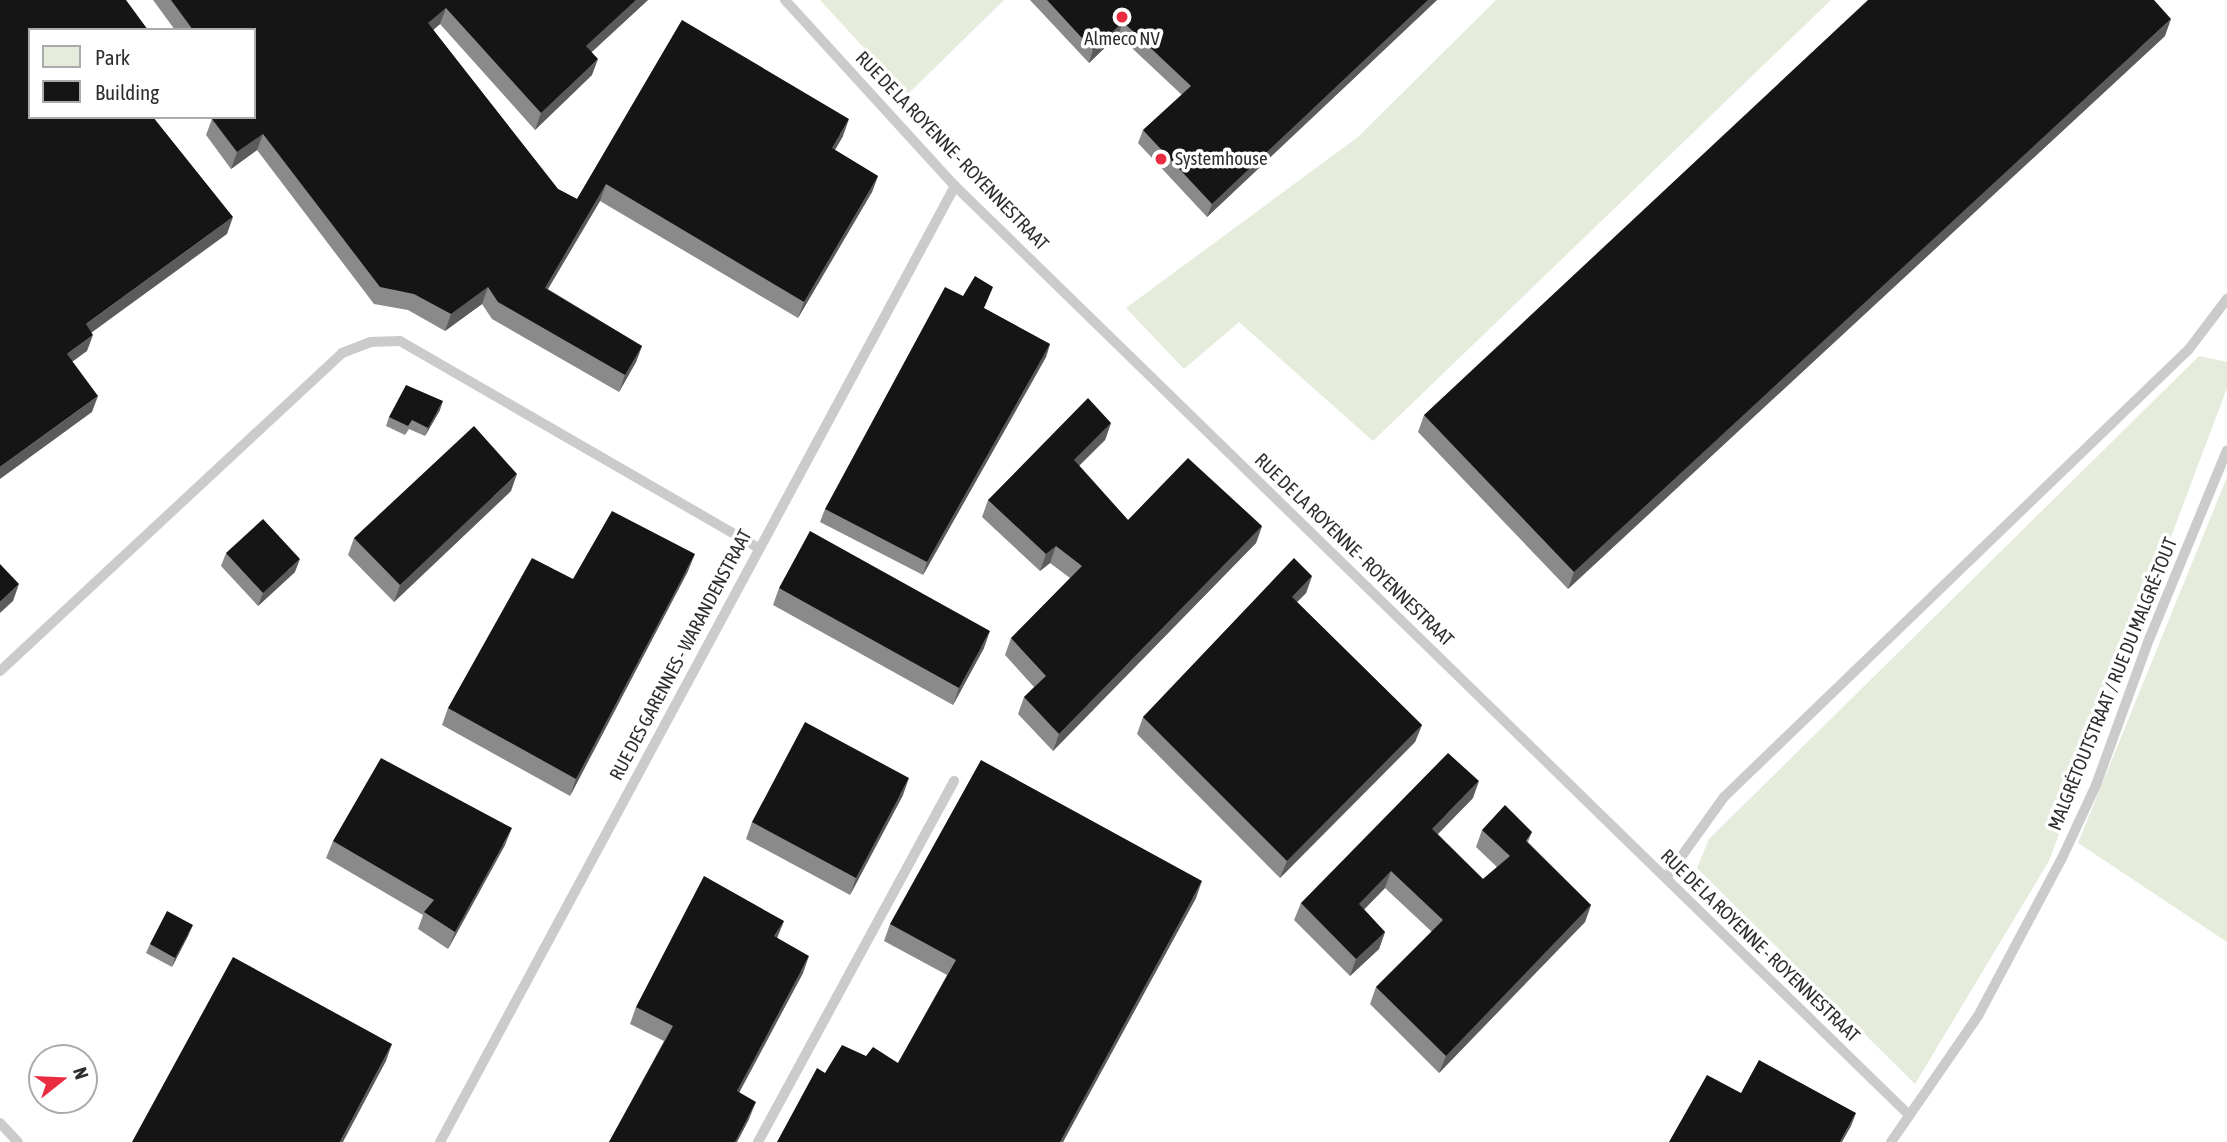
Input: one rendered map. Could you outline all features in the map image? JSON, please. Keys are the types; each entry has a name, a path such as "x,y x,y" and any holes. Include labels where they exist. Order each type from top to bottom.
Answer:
{"lane":[{"name":"RUE DE LA ROYENNE - ROYENNESTRAAT","path":"785,0 955,186 1909,1115"},
{"name":"RUE DES GARENNES - WARANDENSTRAAT","path":"440,1142 955,186"},
{"path":"1666,878 1724,797 2189,349 2227,299"},
{"path":"0,671 342,353 370,342 400,341 758,548"},
{"name":"MALGRÉTOUTSTRAAT / RUE DU MALGRÉ-TOUT","path":"1891,1142 1978,1016 2062,858 2096,785 2150,638 2227,450"},
{"path":"758,1142 954,781"},
{"path":"0,1123 18,1142"}],"green space":[{"path":"820,0 1004,0 907,95"},
{"path":"1496,0 1831,0 1373,441 1239,322 1184,369 1126,308 1358,137"},
{"path":"2199,356 2227,362 2227,388 2049,861 1915,1084 1697,868 1709,839"},
{"path":"2227,477 2227,942 2078,843"}],"building":[{"path":"0,0 126,0 147,28 28,28 28,119 155,119 233,217 86,324 93,335 67,354 98,396 0,467"},
{"path":"171,0 636,0 586,46 598,59 541,113 446,8 428,23 558,189 577,199 682,20 849,119 832,148 878,176 804,302 606,184 545,288 642,346 625,375 498,302 488,287 451,314 414,294 380,287 263,134 237,152 212,119 256,119 256,28 192,28"},
{"path":"1047,0 1428,0 1212,204 1143,130 1191,86 1123,22 1093,50"},
{"path":"1868,0 2154,0 2171,19 1574,572 1424,415"},
{"path":"975,276 993,287 984,308 1050,344 927,562 825,509 945,287 963,296"},
{"path":"406,385 443,401 428,428 412,420 408,426 389,417"},
{"path":"1088,398 1111,423 1074,460 1128,520 1188,458 1262,526 1059,734 1024,697 1046,676 1011,638 1082,566 1056,546 1046,554 988,500"},
{"path":"474,426 517,474 400,585 354,538"},
{"path":"612,511 695,554 576,779 448,708 532,558 573,579"},
{"path":"263,519 300,559 263,593 226,553"},
{"path":"810,531 990,631 959,688 779,588"},
{"path":"1294,558 1312,576 1292,597 1422,725 1287,861 1143,717"},
{"path":"0,564 19,584 0,602"},
{"path":"805,722 909,778 856,878 752,822"},
{"path":"1448,753 1479,781 1432,829 1483,879 1510,856 1482,830 1505,805 1532,832 1526,841 1591,905 1446,1056 1376,987 1443,920 1391,871 1359,904 1385,932 1356,959 1301,903"},
{"path":"381,758 512,828 455,932 424,912 434,900 333,841"},
{"path":"981,760 1202,881 1060,1142 777,1142 817,1068 825,1073 842,1045 866,1056 873,1047 898,1063 956,960 890,924"},
{"path":"704,876 784,921 774,936 809,956 737,1091 756,1102 735,1142 609,1142 673,1026 636,1007"},
{"path":"167,911 193,925 175,958 150,944"},
{"path":"233,957 392,1044 340,1142 132,1142"},
{"path":"1759,1060 1856,1113 1840,1142 1669,1142 1707,1075 1741,1093"}],"place":[{"name":"Almeco NV","path":"1122,17"},
{"name":"Systemhouse","path":"1161,159"}]}
